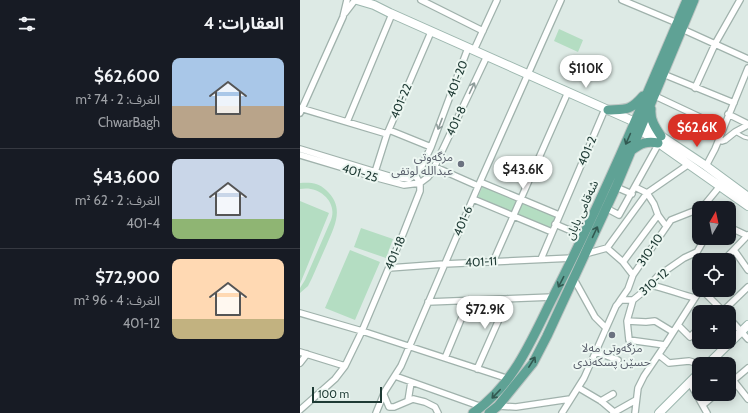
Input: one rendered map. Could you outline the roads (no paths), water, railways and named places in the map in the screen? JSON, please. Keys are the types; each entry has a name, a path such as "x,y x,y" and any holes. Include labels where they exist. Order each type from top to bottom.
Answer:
{"main road":[{"name":"شەقامی بابان","path":"473,413 498,406 533,363 547,336 631,151 639,125 663,74 687,0"},
{"name":"شەقامی بابان","path":"486,410 509,379 536,333 639,125 679,26 694,0"},
{"path":"606,109 628,109 651,97 651,117 659,141 639,144 631,151"}],"street":[{"path":"347,0 343,17 301,110 388,132 431,147"},
{"path":"343,17 356,0 371,2 392,14 431,32 606,109 639,125 689,164 748,206"},
{"path":"421,0 483,31"},
{"name":"401-20","path":"415,175 420,170 431,147 471,49 483,31 497,0"},
{"name":"401-6","path":"376,413 384,395 401,366 472,199 561,0"},
{"path":"622,0 748,59"},
{"path":"695,88 715,44 740,0"},
{"path":"347,122 392,14"},
{"name":"401-22","path":"375,172 388,132 431,32"},
{"name":"401-8","path":"420,183 430,175 435,167 486,56"},
{"path":"706,166 719,140 728,114 748,68"},
{"path":"663,74 734,103"},
{"path":"493,262 568,92"},
{"path":"651,97 723,128"},
{"name":"401-2","path":"541,260 559,215 606,109"},
{"path":"728,114 748,124"},
{"path":"719,140 725,140 748,124"},
{"path":"659,141 706,166 748,197"},
{"path":"606,208 619,215 632,194 634,187 659,141"},
{"name":"401-25","path":"300,149 403,180 409,179 415,175"},
{"name":"401-25","path":"300,155 404,185 420,183"},
{"path":"585,254 607,248 646,193 689,164"},
{"path":"435,167 521,199 559,215"},
{"path":"415,175 420,183"},
{"name":"401-18","path":"300,410 335,379 345,366 389,268 420,191 420,183"},
{"path":"616,186 632,194"},
{"name":"310-10","path":"707,201 720,186"},
{"path":"634,187 646,193 666,226"},
{"path":"472,199 552,232"},
{"name":"310-10","path":"562,413 578,388 616,306 628,289 633,275 671,220 692,212"},
{"path":"623,262 658,215"},
{"path":"556,224 584,236"},
{"path":"731,253 748,236 736,230"},
{"name":"310-12","path":"665,345 629,340 627,321 633,300 650,286 658,276 667,269 697,252 702,245"},
{"path":"607,248 623,262 633,275"},
{"path":"734,250 748,270"},
{"name":"401-11","path":"389,268 574,258"},
{"path":"574,276 575,281 588,306 595,317 606,328"},
{"path":"635,413 636,400 641,382 695,298 678,294 664,288 650,286"},
{"path":"730,305 748,287"},
{"path":"428,302 554,297"},
{"path":"708,297 716,305"},
{"path":"478,369 508,299"},
{"path":"445,358 469,300"},
{"path":"616,306 621,300 633,300"},
{"path":"300,313 362,331 509,379"},
{"path":"627,321 655,321 673,332"},
{"path":"678,325 690,337 692,335"},
{"path":"715,357 748,325"},
{"path":"736,326 748,339"},
{"path":"300,352 345,366"},
{"path":"596,352 618,360"},
{"path":"300,363 307,354"},
{"path":"659,355 669,363 692,362"},
{"path":"736,378 748,368"},
{"path":"395,376 486,410"},
{"path":"408,401 411,382"},
{"path":"664,411 690,383 707,413"},
{"path":"736,387 748,399"},
{"path":"578,388 601,400 613,413 636,400"},
{"path":"601,400 613,394"},
{"path":"384,395 391,413"},
{"path":"389,407 394,407 413,399 425,402 435,407 438,413"},
{"path":"498,406 516,407 570,399"},
{"path":"703,405 708,401"}],"lane":[{"path":"735,132 748,138"}],"place":[{"name":"مزگەوتی عبداللە لوتفی","path":"461,164"},
{"name":"مزگەوتی مەلا حسێن پسکەندی","path":"612,335"}]}
